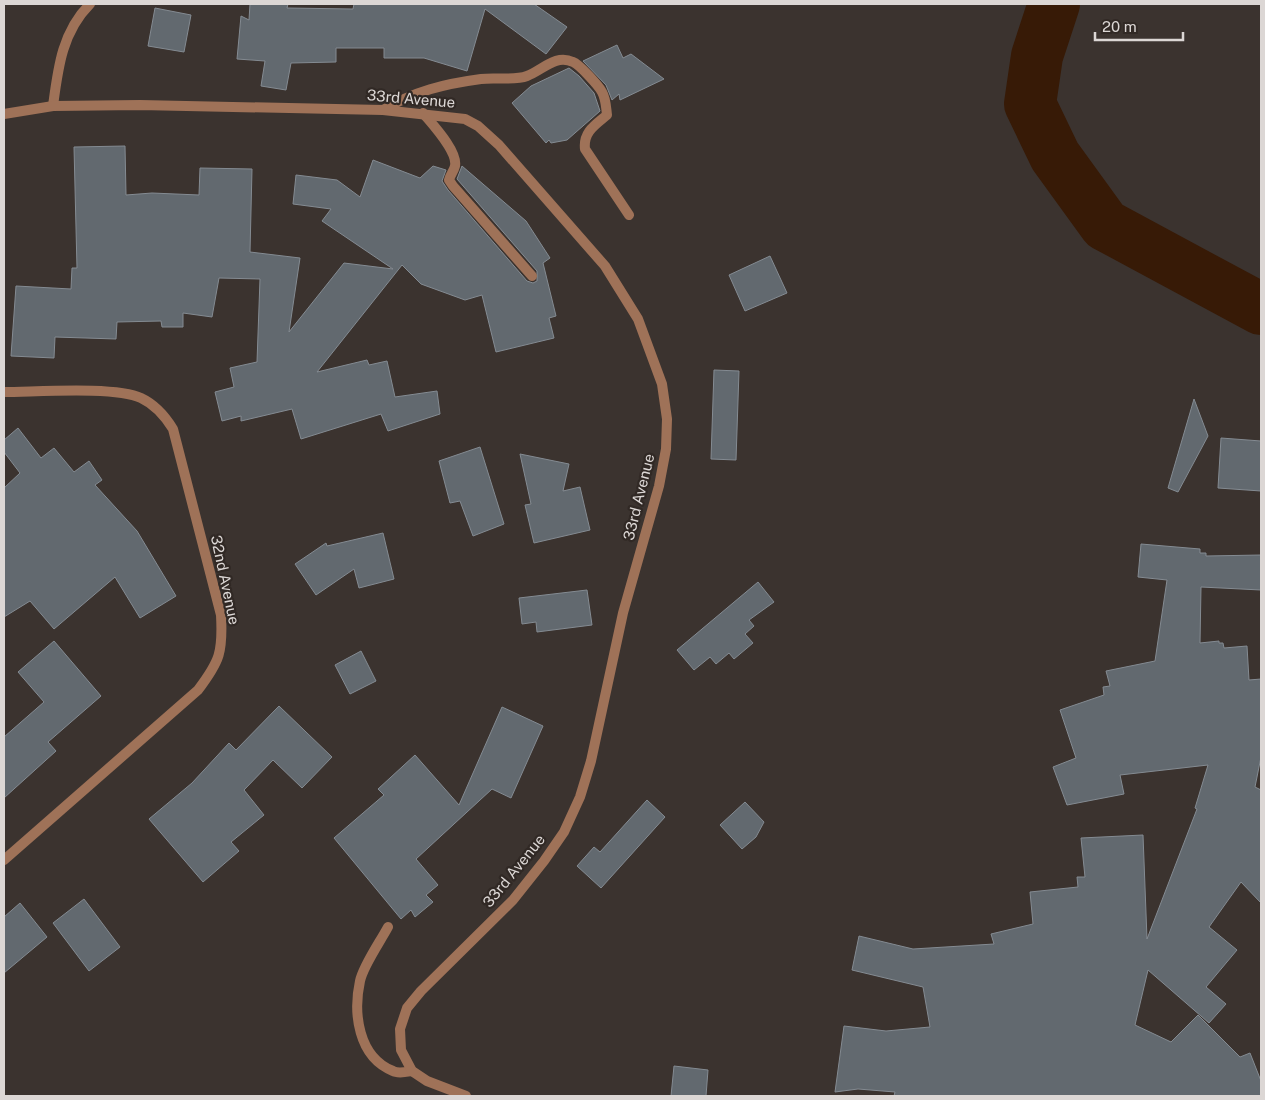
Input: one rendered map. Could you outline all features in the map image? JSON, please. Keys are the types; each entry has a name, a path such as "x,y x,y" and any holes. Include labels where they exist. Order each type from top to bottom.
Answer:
{"street":[{"path":"53,106 59,63 64,44 70,28 90,4"},
{"path":"383,110 407,96 426,89 483,79 527,76 549,62 563,59 574,62 602,91 606,102 607,114 588,132 584,140 585,150 629,215"},
{"name":"33rd Avenue","path":"4,114 53,106 383,110 465,119 478,126 498,145 605,266 638,319 662,384 667,419 666,449 659,486 623,612 591,761 580,797 564,832 513,900 421,991 407,1008 400,1029 401,1050 412,1071"},
{"path":"423,113 449,146 453,156 455,165 449,180 452,186 532,276"},
{"name":"32nd Avenue","path":"4,392 118,392 140,397 165,416 176,439 221,615 222,637 220,657 198,690 4,860"},
{"path":"388,927 360,979 356,1011 358,1030 378,1062 394,1072 412,1071 427,1081 466,1096"}],"building":[{"path":"250,4 288,4 287,8 353,9 354,4 534,4 567,27 546,54 485,9 467,71 424,58 384,58 384,48 336,48 336,62 291,63 286,90 261,86 265,61 237,59 241,16 249,20"},
{"path":"155,8 191,15 184,52 148,46"},
{"path":"617,45 623,58 631,54 664,79 620,100 619,94 612,100 606,85 583,61"},
{"path":"569,68 594,93 600,111 567,140 551,143 549,140 546,143 512,103 531,86"},
{"path":"125,146 126,195 152,193 199,195 200,168 252,169 250,252 300,258 289,332 344,263 393,269 322,221 331,209 293,204 296,175 337,180 360,197 373,160 420,178 433,166 446,170 442,181 448,190 527,281 533,283 537,281 537,271 457,179 462,166 526,221 550,258 543,263 556,316 549,318 554,338 496,352 482,295 465,300 421,284 402,265 317,372 367,360 369,365 387,361 395,397 437,391 440,414 388,431 381,414 301,439 292,409 241,421 241,416 222,421 215,392 234,387 230,368 257,362 260,279 219,278 212,317 183,313 183,327 162,327 161,321 117,322 116,339 55,337 54,358 11,356 16,286 71,289 72,268 77,268 74,147"},
{"path":"770,256 787,293 745,311 729,275"},
{"path":"714,370 739,371 736,460 711,459"},
{"path":"1194,399 1208,436 1178,492 1168,488"},
{"path":"18,428 41,458 54,448 74,472 89,461 102,480 95,485 137,531 176,596 140,618 115,577 54,629 30,601 4,617 4,488 20,473 4,452 4,440"},
{"path":"1221,438 1261,441 1261,491 1218,488"},
{"path":"480,447 504,524 473,536 460,501 450,503 439,461"},
{"path":"520,454 569,464 563,491 580,487 590,530 534,543 525,505 531,504"},
{"path":"383,533 394,579 359,588 354,569 316,595 295,564 326,543 327,546"},
{"path":"1141,544 1200,549 1200,553 1206,553 1206,556 1261,555 1261,590 1201,587 1200,643 1219,641 1219,643 1223,643 1224,648 1247,646 1249,680 1261,679 1261,757 1255,787 1261,790 1261,903 1241,882 1209,927 1237,950 1206,987 1226,1004 1209,1023 1148,970 1135,1025 1171,1042 1198,1015 1240,1057 1250,1053 1261,1081 1261,1096 894,1096 895,1092 858,1089 835,1092 844,1026 886,1031 930,1027 923,987 852,970 859,936 913,949 994,944 991,934 1033,924 1030,892 1078,887 1077,877 1085,877 1081,838 1143,835 1147,939 1197,809 1195,808 1208,765 1120,775 1124,794 1067,805 1053,767 1076,758 1060,710 1104,695 1103,687 1110,686 1106,671 1155,661 1167,580 1138,577"},
{"path":"758,582 774,602 749,620 754,626 745,634 753,643 734,659 729,653 716,664 710,657 694,670 677,650"},
{"path":"587,590 592,625 537,632 536,622 522,624 519,598"},
{"path":"54,641 101,696 48,742 56,751 4,798 4,737 44,702 18,672"},
{"path":"361,651 376,681 350,694 335,665"},
{"path":"279,706 332,757 302,788 273,760 244,790 264,815 231,842 239,851 203,882 149,819 192,783 229,743 236,750"},
{"path":"502,707 543,726 511,798 492,789 416,859 438,885 426,895 433,902 415,917 411,910 401,919 334,838 384,795 378,789 415,755 459,805"},
{"path":"647,800 665,817 601,888 577,866 594,847 600,852"},
{"path":"745,802 764,822 756,837 742,849 720,825"},
{"path":"84,899 120,947 89,971 53,923"},
{"path":"20,903 47,937 4,973 4,917"},
{"path":"674,1066 708,1070 706,1096 671,1096"}],"waterway":[{"path":"1054,4 1037,56 1030,104 1055,156 1105,225 1261,309"}]}
